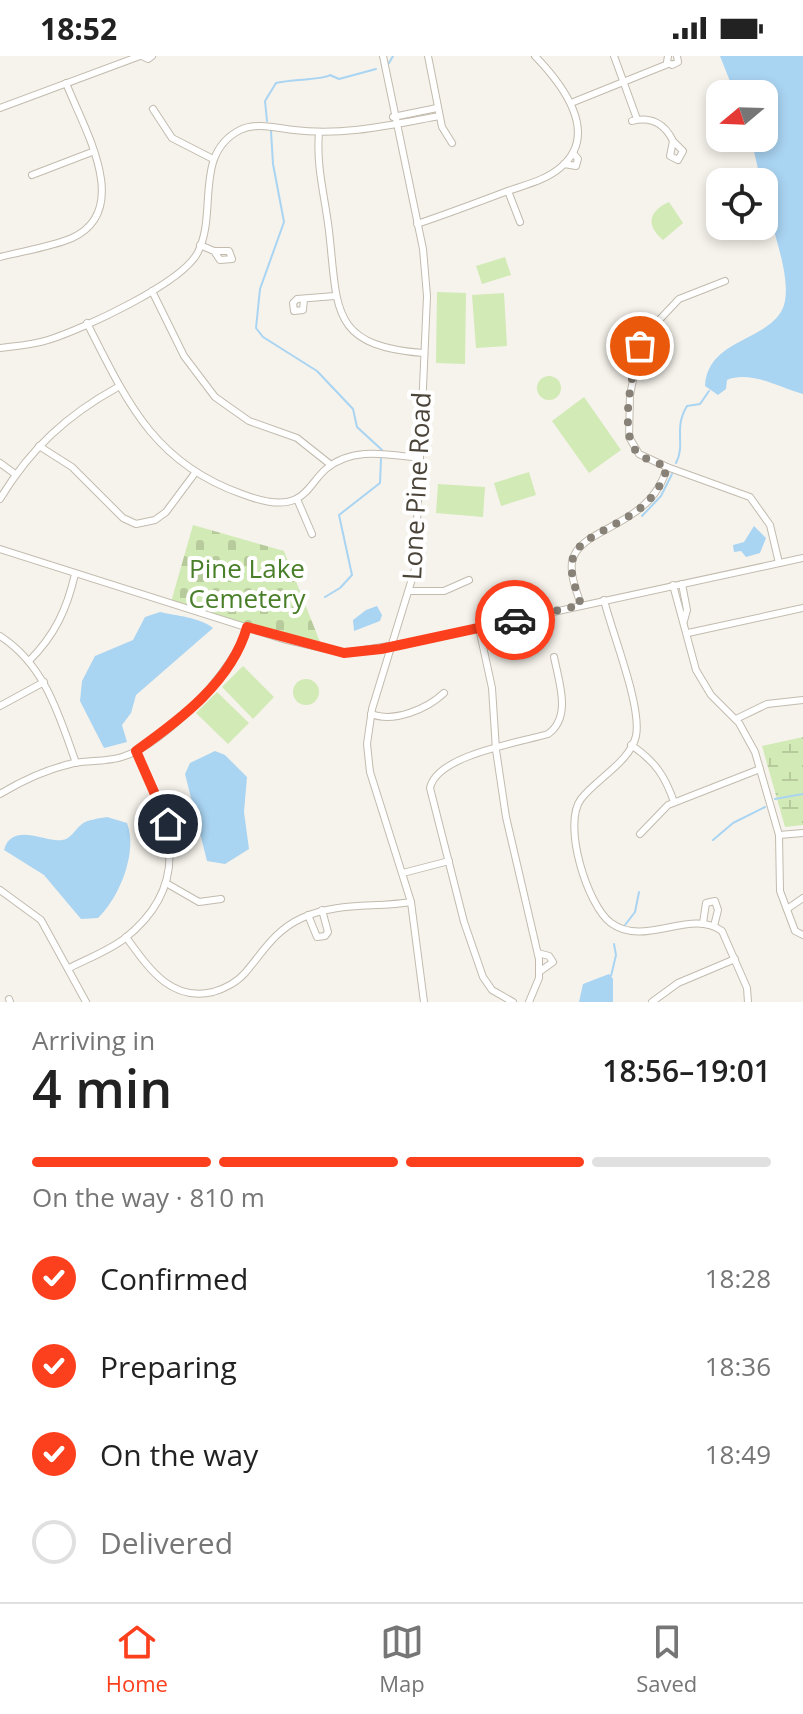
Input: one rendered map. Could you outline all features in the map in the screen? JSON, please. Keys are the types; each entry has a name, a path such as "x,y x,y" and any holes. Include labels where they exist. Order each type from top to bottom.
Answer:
{"street":[{"path":"0,108 141,56 148,59 152,56"},
{"name":"Lone Pine Road","path":"383,56 427,283 417,552 410,591 371,714 367,744 370,772 411,902 421,959 424,1002"},
{"path":"428,56 438,112 452,143"},
{"path":"417,224 541,180 564,164 573,153 577,137 571,103 559,82 535,56"},
{"path":"614,56 635,120 660,124 673,141"},
{"path":"571,103 624,83 668,60 676,64 677,56"},
{"path":"0,257 72,238 90,226 101,210 105,193 66,83"},
{"path":"153,109 172,138 213,159"},
{"path":"0,348 46,341 152,291 189,266 200,245 213,159 223,143 247,127 319,132 438,112"},
{"path":"319,132 319,181 327,218 335,296 347,323 368,342 392,351 423,353"},
{"path":"32,175 92,152"},
{"path":"508,191 520,222"},
{"path":"200,245 214,251"},
{"path":"725,281 679,299 645,335 631,388 629,437 639,454 750,497 770,525 779,563"},
{"path":"152,291 184,356 215,397 249,421 297,438 331,465"},
{"path":"304,299 335,296"},
{"path":"87,323 118,387 152,436 195,473 250,497 274,503 297,499 331,465 355,454 420,458"},
{"path":"0,499 15,474 39,446 71,416 118,387"},
{"path":"39,446 72,467 123,518 136,524 155,520 166,512 195,473"},
{"path":"0,463 15,474"},
{"path":"581,605 571,565 575,552 588,538 620,524 649,502 659,490 667,467"},
{"path":"297,499 312,534"},
{"path":"0,549 329,651 357,653 803,558"},
{"path":"29,661 48,641 62,619 75,574"},
{"path":"410,591 444,591 469,580"},
{"path":"682,584 687,610 684,621"},
{"path":"673,585 703,683 736,719 750,740 779,835 780,891 800,935"},
{"path":"604,600 636,720 636,737 577,806 575,825 585,883 604,917 622,929 634,932 703,923 714,926 726,937 748,1002"},
{"path":"688,633 803,608"},
{"path":"0,794 29,778 76,763 121,758 136,751 168,727 220,679 235,659 247,627"},
{"path":"479,628 492,688 496,750 513,855 538,953 539,972 529,1002"},
{"path":"0,636 29,661 44,682 76,763"},
{"path":"513,1002 492,990 483,977 430,797 431,781 453,762 548,734 560,722 561,701 554,657"},
{"path":"0,706 44,682"},
{"path":"371,714 384,718 397,716 433,703 444,693"},
{"path":"736,719 767,704 803,700"},
{"path":"631,745 652,760 666,779 674,802"},
{"path":"69,968 126,937 144,919 166,883 170,833 162,806 136,751"},
{"path":"640,834 659,811 674,802 760,769"},
{"path":"779,835 803,833"},
{"path":"403,873 449,861"},
{"path":"166,883 199,906 221,899"},
{"path":"0,890 41,920 86,1002"},
{"path":"787,909 803,898"},
{"path":"703,923 706,903 715,901 718,910 714,926"},
{"path":"126,937 166,985 180,992 211,993 243,976 266,943 289,924 308,915 322,910 411,902"},
{"path":"308,915 317,937 325,936 328,932 322,910"},
{"path":"538,953 549,956 553,962 539,972"},
{"path":"652,1002 678,983 735,959"}],"green space":[{"path":"669,202 683,223 663,240 654,229 652,219 657,210"},
{"path":"505,257 511,275 482,284 476,266"},
{"path":"437,292 466,293 465,364 436,363"},
{"path":"504,293 507,346 476,348 472,295"},
{"path":"549,376 557,380 561,388 557,396 549,400 541,396 537,388 541,380"},
{"path":"584,397 621,450 589,473 552,421"},
{"path":"529,472 536,495 501,506 494,483"},
{"path":"438,484 485,487 483,517 436,513"},
{"name":"Pine Lake Cemetery","path":"193,525 284,551 322,647 171,602"},
{"path":"243,666 274,697 253,719 222,687"},
{"path":"306,679 315,683 319,692 315,701 306,705 297,701 293,692 297,683"},
{"path":"217,692 249,723 228,744 196,713"},
{"path":"803,737 803,825 785,827 762,746"}],"water":[{"path":"720,56 803,56 803,394 745,377 727,380 726,389 718,395 705,386 708,371 716,359 774,320 782,310 786,297 786,282 777,240 778,168 758,168 754,152 778,152 778,80 729,80"},
{"path":"754,526 766,538 760,553 746,557 741,551 734,552 733,545 744,542"},
{"path":"377,606 382,615 380,621 354,631 353,620"},
{"path":"160,612 195,619 213,628 136,695 131,713 122,725 127,742 104,748 80,701 82,681 95,656 133,640 145,617"},
{"path":"215,751 225,755 247,777 244,812 249,849 225,864 207,861 185,774 190,763"},
{"path":"107,817 127,823 130,847 120,886 98,918 81,919 44,875 4,850 13,837 19,835 65,839 84,823"},
{"path":"609,974 613,979 613,1002 579,1002 583,984"}],"waterway":[{"path":"389,63 393,56"},
{"path":"267,121 265,101 276,83 330,75 339,79 376,69"},
{"path":"271,131 273,164 284,222 260,289 256,328 263,337 317,371 353,409 357,427 382,450"},
{"path":"676,463 683,414 687,406 700,404 709,391"},
{"path":"325,597 340,588 352,575 339,515 380,483 381,459"},
{"path":"642,516 661,496 672,474"},
{"path":"775,799 803,794"},
{"path":"713,840 733,823 765,807"},
{"path":"625,925 635,912 639,892"},
{"path":"611,976 616,955 614,944"}],"way so far":[{"path":"515,620 581,605 571,565 580,544 631,517 659,490 667,467 639,454 629,437 631,388 640,346"}],"route":[{"path":"168,824 136,751 168,727 220,679 235,659 247,627 319,649 357,653 515,620"}]}
